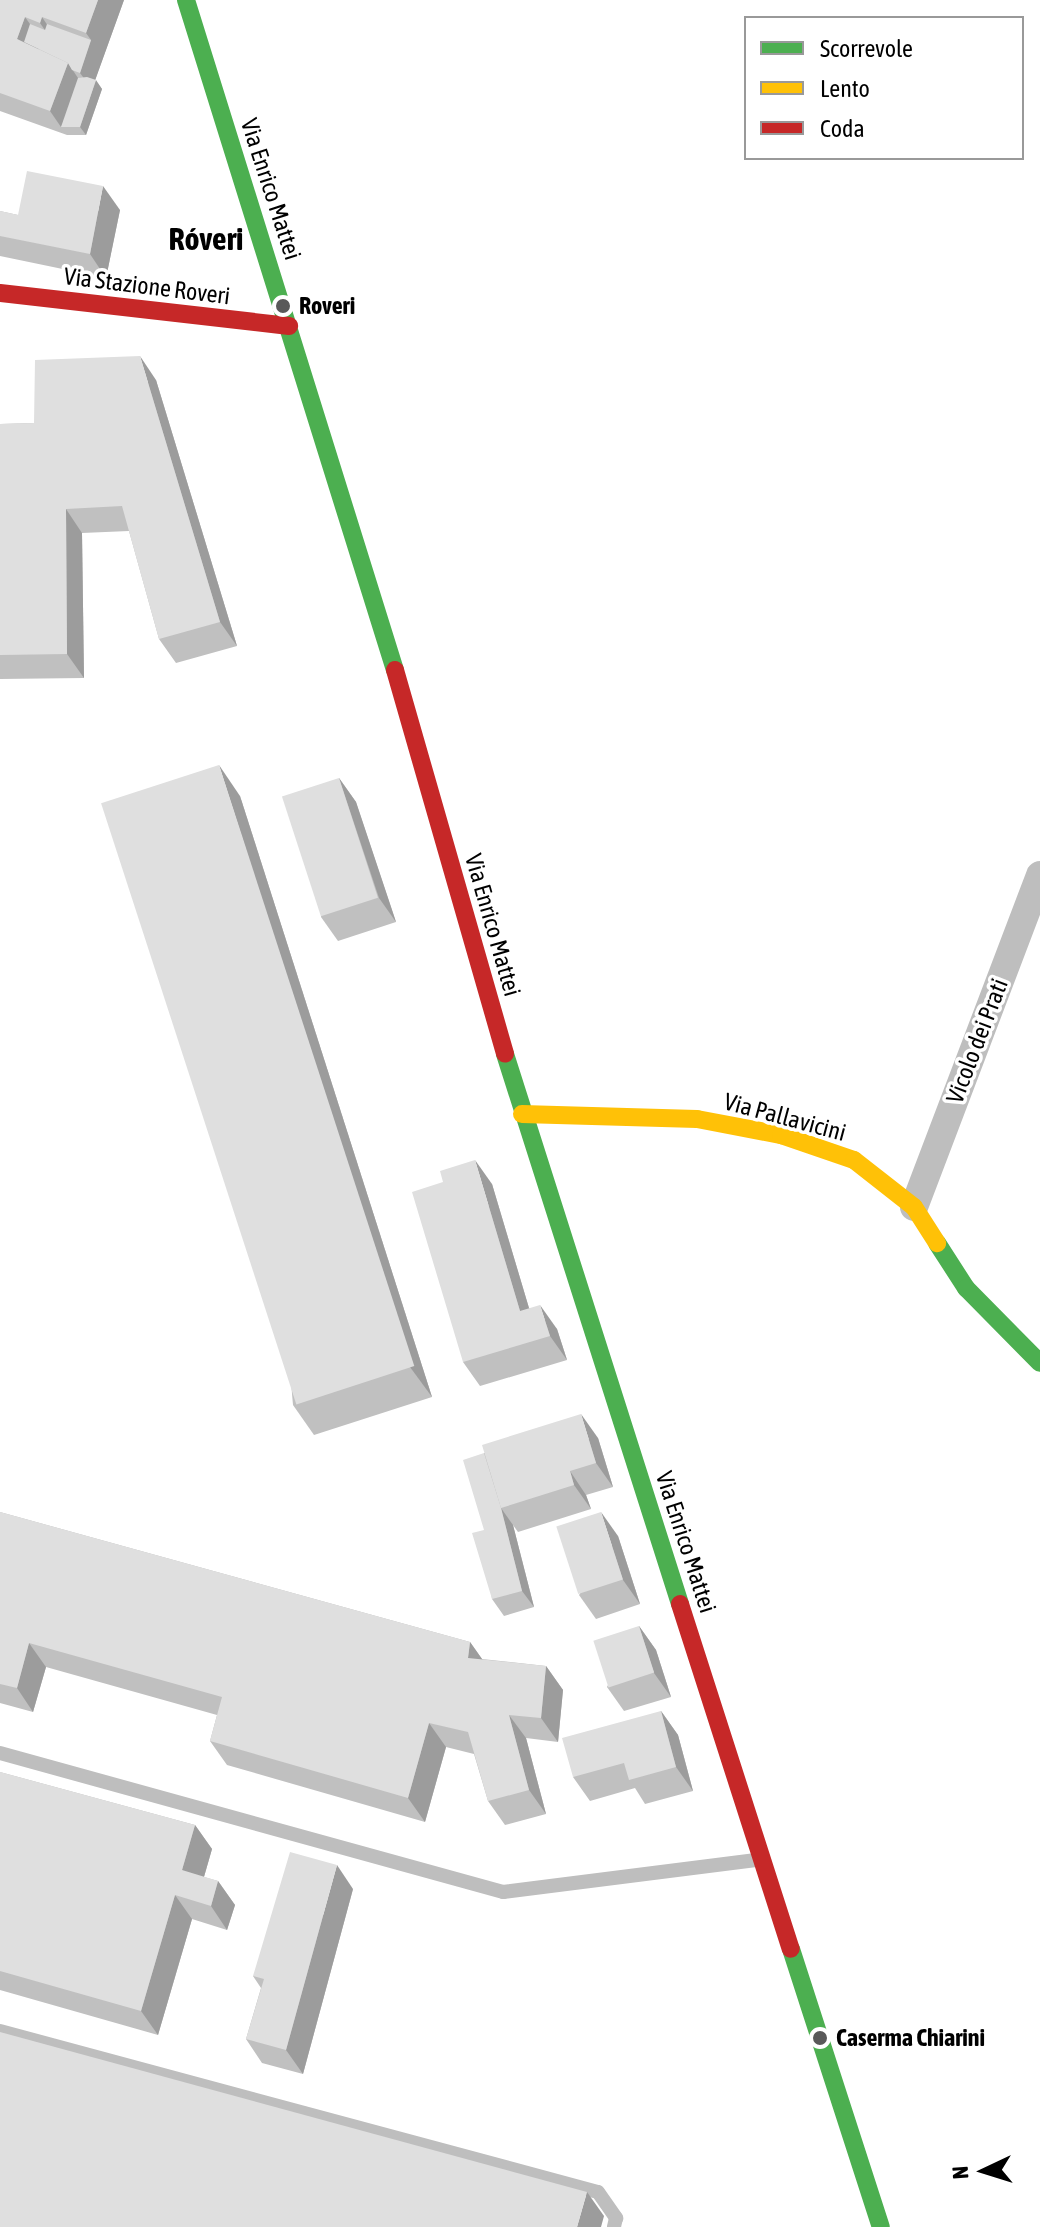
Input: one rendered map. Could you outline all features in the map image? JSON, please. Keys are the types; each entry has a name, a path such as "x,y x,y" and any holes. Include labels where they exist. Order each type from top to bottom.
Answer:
{"main road":[{"name":"Via Enrico Mattei","path":"186,0 289,326 522,1114 881,2227"},
{"name":"Via Stazione Roveri","path":"0,293 289,326"},
{"name":"Via Pallavicini","path":"522,1114 697,1119 781,1135 854,1160 914,1207 966,1288 1040,1363"}],"street":[{"name":"Vicolo dei Prati","path":"914,1207 1040,875"}],"lane":[{"path":"0,1753 503,1892 762,1860"},
{"path":"0,2031 598,2192 616,2218 614,2227"}],"building":[{"path":"0,0 98,0 86,33 42,17 40,23 25,17 17,39 68,63 50,111 0,93"},
{"path":"30,24 45,30 47,24 91,40 80,73 72,70 68,63 24,42"},
{"path":"78,78 96,80 80,127 61,127"},
{"path":"27,171 103,186 90,254 0,236 0,211 18,215"},
{"path":"140,356 220,622 159,639 122,506 66,509 67,654 0,655 0,424 34,423 35,360"},
{"path":"219,765 414,1366 296,1404 101,803"},
{"path":"339,778 378,898 321,916 282,797"},
{"path":"475,1160 520,1311 540,1305 550,1336 463,1362 412,1192 443,1182 440,1171"},
{"path":"581,1414 596,1463 570,1471 574,1485 501,1508 482,1445"},
{"path":"484,1453 522,1591 492,1599 472,1533 484,1530 463,1460"},
{"path":"0,1512 470,1642 468,1658 546,1666 541,1718 509,1715 529,1790 488,1801 468,1732 429,1723 408,1798 210,1741 222,1697 29,1643 17,1688 0,1684"},
{"path":"601,1512 623,1580 578,1594 556,1527"},
{"path":"639,1626 654,1673 608,1687 593,1641"},
{"path":"661,1711 676,1767 629,1780 624,1763 573,1777 562,1738"},
{"path":"0,1772 195,1825 182,1870 218,1881 211,1906 175,1895 141,2011 0,1971"},
{"path":"290,1852 337,1865 286,2050 246,2039 264,1979 253,1976"},
{"path":"0,2032 587,2192 577,2227 0,2227"}],"traffic: fast":[{"path":"186,0 395,670"},
{"path":"505,1054 680,1604"},
{"path":"937,1243 966,1288 1040,1363"},
{"path":"791,1949 881,2227"}],"traffic: slow":[{"path":"522,1114 697,1119 781,1135 854,1160 914,1207 937,1243"}],"traffic: jam":[{"path":"0,293 289,326"},
{"path":"395,670 505,1054"},
{"path":"680,1604 791,1949"}],"place":[{"name":"Roveri","path":"283,306"},
{"name":"Caserma Chiarini","path":"820,2038"}],"district":[{"name":"Róveri","path":"206,239"}]}
